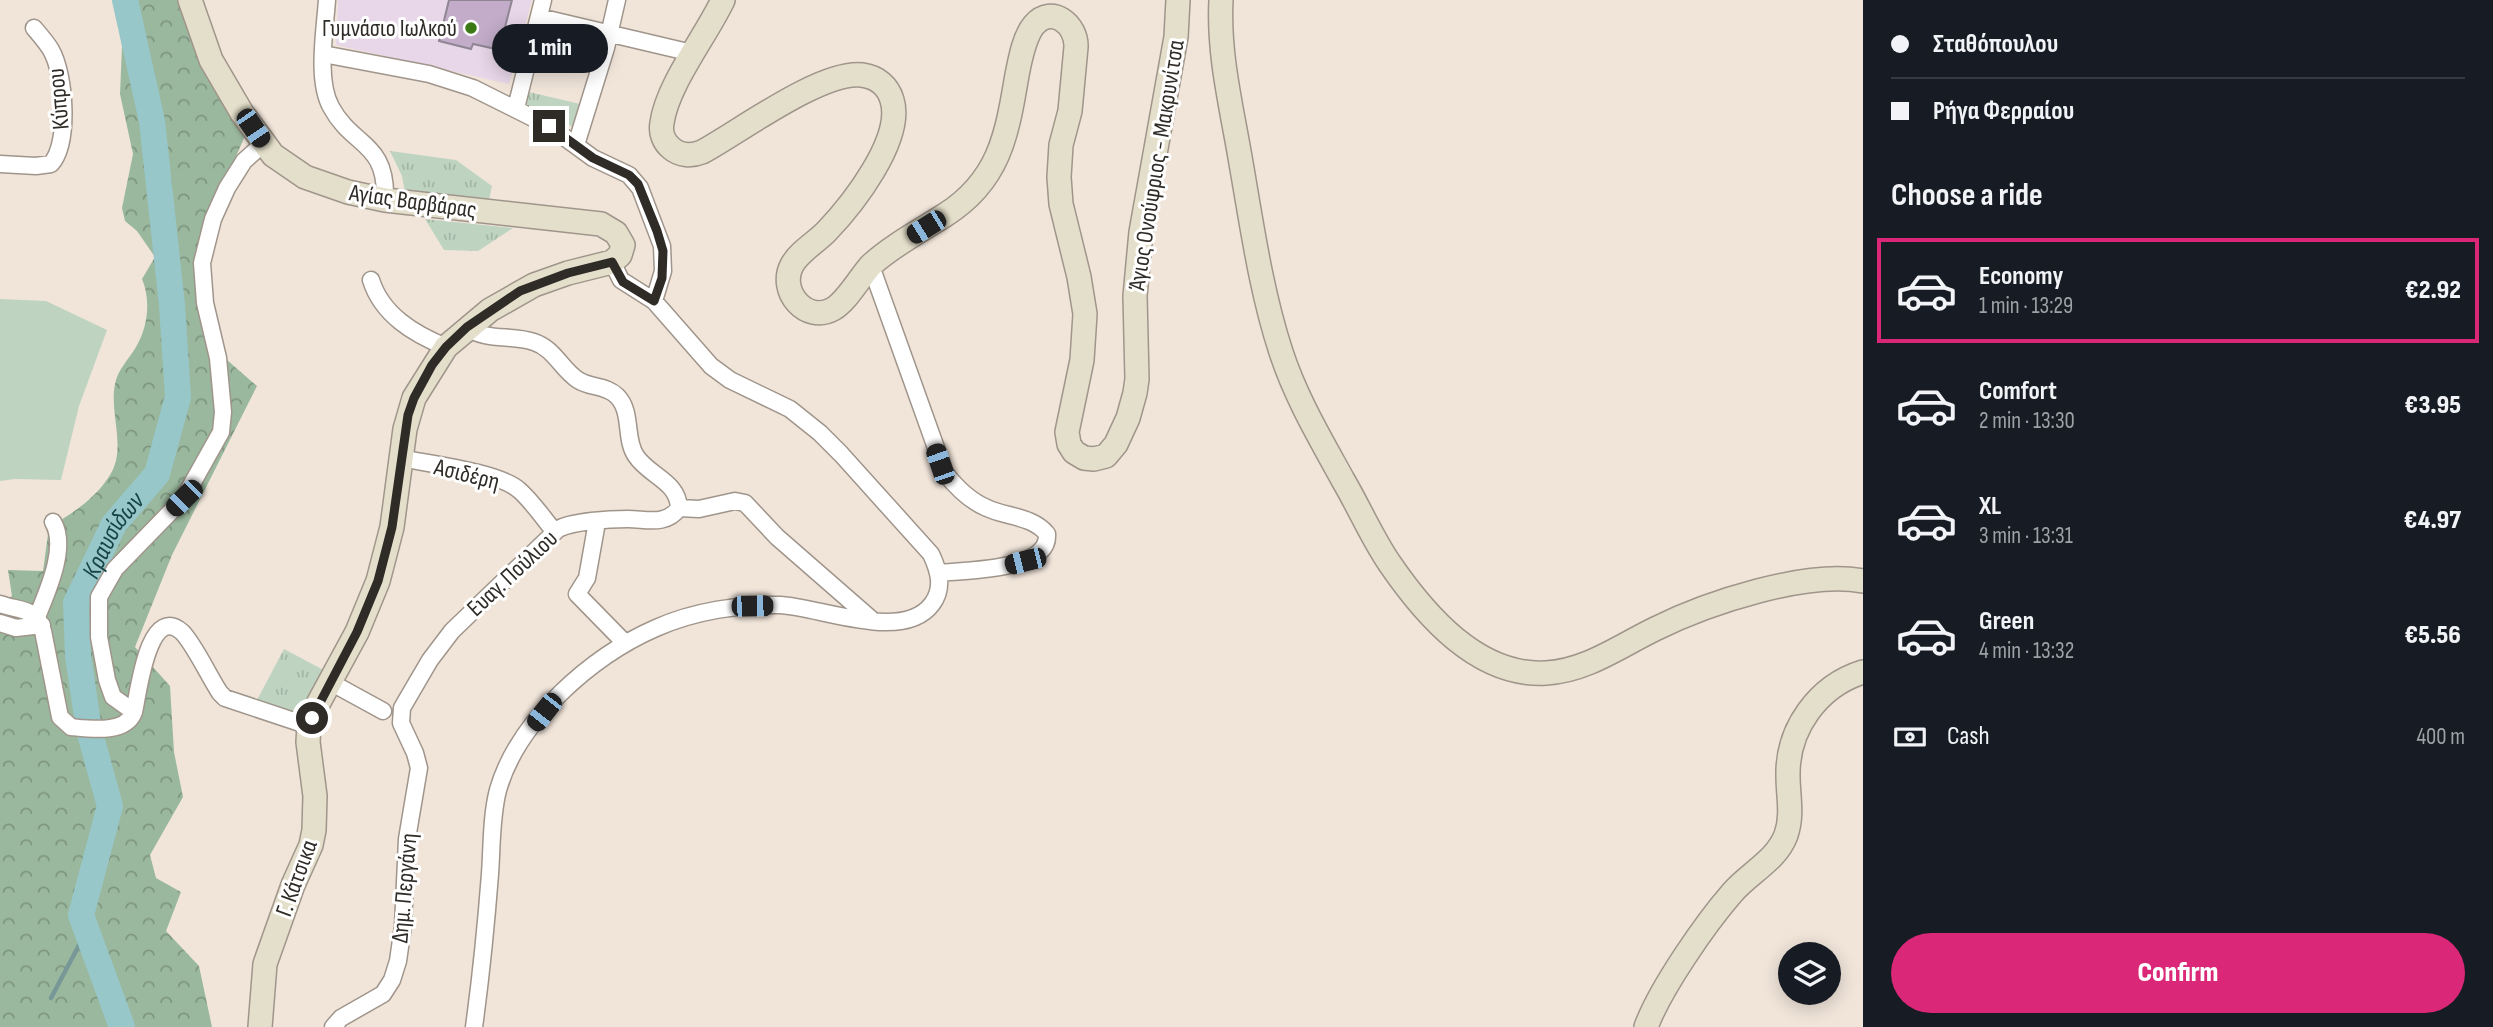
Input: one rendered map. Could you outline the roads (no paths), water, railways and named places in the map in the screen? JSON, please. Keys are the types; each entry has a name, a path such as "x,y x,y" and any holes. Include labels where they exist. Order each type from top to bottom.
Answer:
{"street":[{"name":"Αγίας Βαρβάρας","path":"190,0 211,60 263,144 284,164 316,182 385,200 601,224 616,233 622,242 620,255 612,262"},
{"path":"327,0 323,54 330,105 378,158 384,175 385,200"},
{"path":"516,108 543,0"},
{"path":"576,145 610,34 617,0"},
{"path":"539,18 692,53 723,0"},
{"name":"Άγιος Ονούφριος - Μακρυνίτσα","path":"692,53 666,104 661,125 665,140 677,152 689,155 699,153 796,95 822,83 859,74 879,80 890,94 895,114 890,139 854,198 826,232 792,265 788,278 791,295 808,310 822,312 833,309 871,265 895,246 961,204 983,181 995,164 1004,142 1019,65 1034,25 1040,21 1058,18 1071,27 1076,38 1070,111 1061,145 1059,177 1085,314 1082,360 1067,432 1074,452 1084,458 1094,459 1105,456 1116,444 1128,418 1135,393 1135,296 1141,232 1176,37 1178,0"},
{"name":"Άγιος Ονούφριος - Μακρυνίτσα","path":"1221,0 1222,56 1258,262 1280,352 1302,407 1390,563 1430,613 1458,642 1500,667 1522,672 1563,672 1585,665 1658,628 1725,601 1806,580 1834,577 1863,581"},
{"name":"Κύπρου","path":"0,164 51,164 61,144 63,122 57,65 51,50 34,28"},
{"path":"323,54 429,74 473,88 516,108 558,132 602,163 629,175 640,188 663,251 662,278 654,301"},
{"path":"134,712 113,696 107,680 99,637 99,597 115,569 189,491 221,432 223,412 218,358 205,303 202,263 213,219 227,188 244,161 263,144"},
{"path":"53,522 58,533 57,554 40,621 60,717 71,727 125,725 134,712 151,642 162,630 175,628 185,636 226,698 309,726 357,632 378,581 392,527 405,429 414,398 423,380 446,347 467,327 505,299 568,273 612,262 623,282 654,301 710,366 730,380 790,409 834,447 931,554 939,573 937,597 930,607 916,617 901,621 873,621 805,607 752,606 709,612 660,626 624,642 593,664 544,712 516,751 502,778 495,813 484,948 474,1027"},
{"path":"871,265 945,473 962,492 986,508 1036,523 1046,534 1047,542 1044,548 1025,561 999,567 939,573"},
{"path":"371,280 378,298 388,311 425,338 446,347"},
{"path":"467,327 481,335 522,338 540,344 577,380 615,393 625,410 634,453 642,464 672,489 679,508"},
{"name":"Ασιδέρη","path":"401,458 511,484 555,532"},
{"name":"Ευαγ. Πούλιου","path":"401,723 406,701 439,647 464,618 555,532 572,524 628,519 658,521 671,516 679,508 699,509 735,501 745,503 777,537 873,621"},
{"path":"597,522 587,578 577,594 624,642"},
{"path":"0,604 25,609 40,621"},
{"path":"0,623 16,628 40,621"},
{"path":"1646,1027 1666,989 1712,920 1743,881 1777,852 1789,820 1789,756 1795,734 1806,714 1831,687 1863,671"},
{"path":"330,682 383,711"},
{"name":"Δημ. Περγάνη","path":"333,1027 341,1018 383,994 392,980 398,961 403,926 407,839 419,768 401,723"},
{"name":"Γ. Κάτσικα","path":"260,1027 265,964 293,885 311,845 314,830 315,796 308,742 309,726"}],"waterway":[{"name":"Κραυσίδων","path":"122,1027 81,915 110,806 89,730 78,656 76,603 114,524 157,474 178,397 172,305 152,121 125,0"},
{"path":"51,998 86,932"}],"place":[{"name":"Γυμνάσιο Ιωλκού","path":"471,28"}]}
